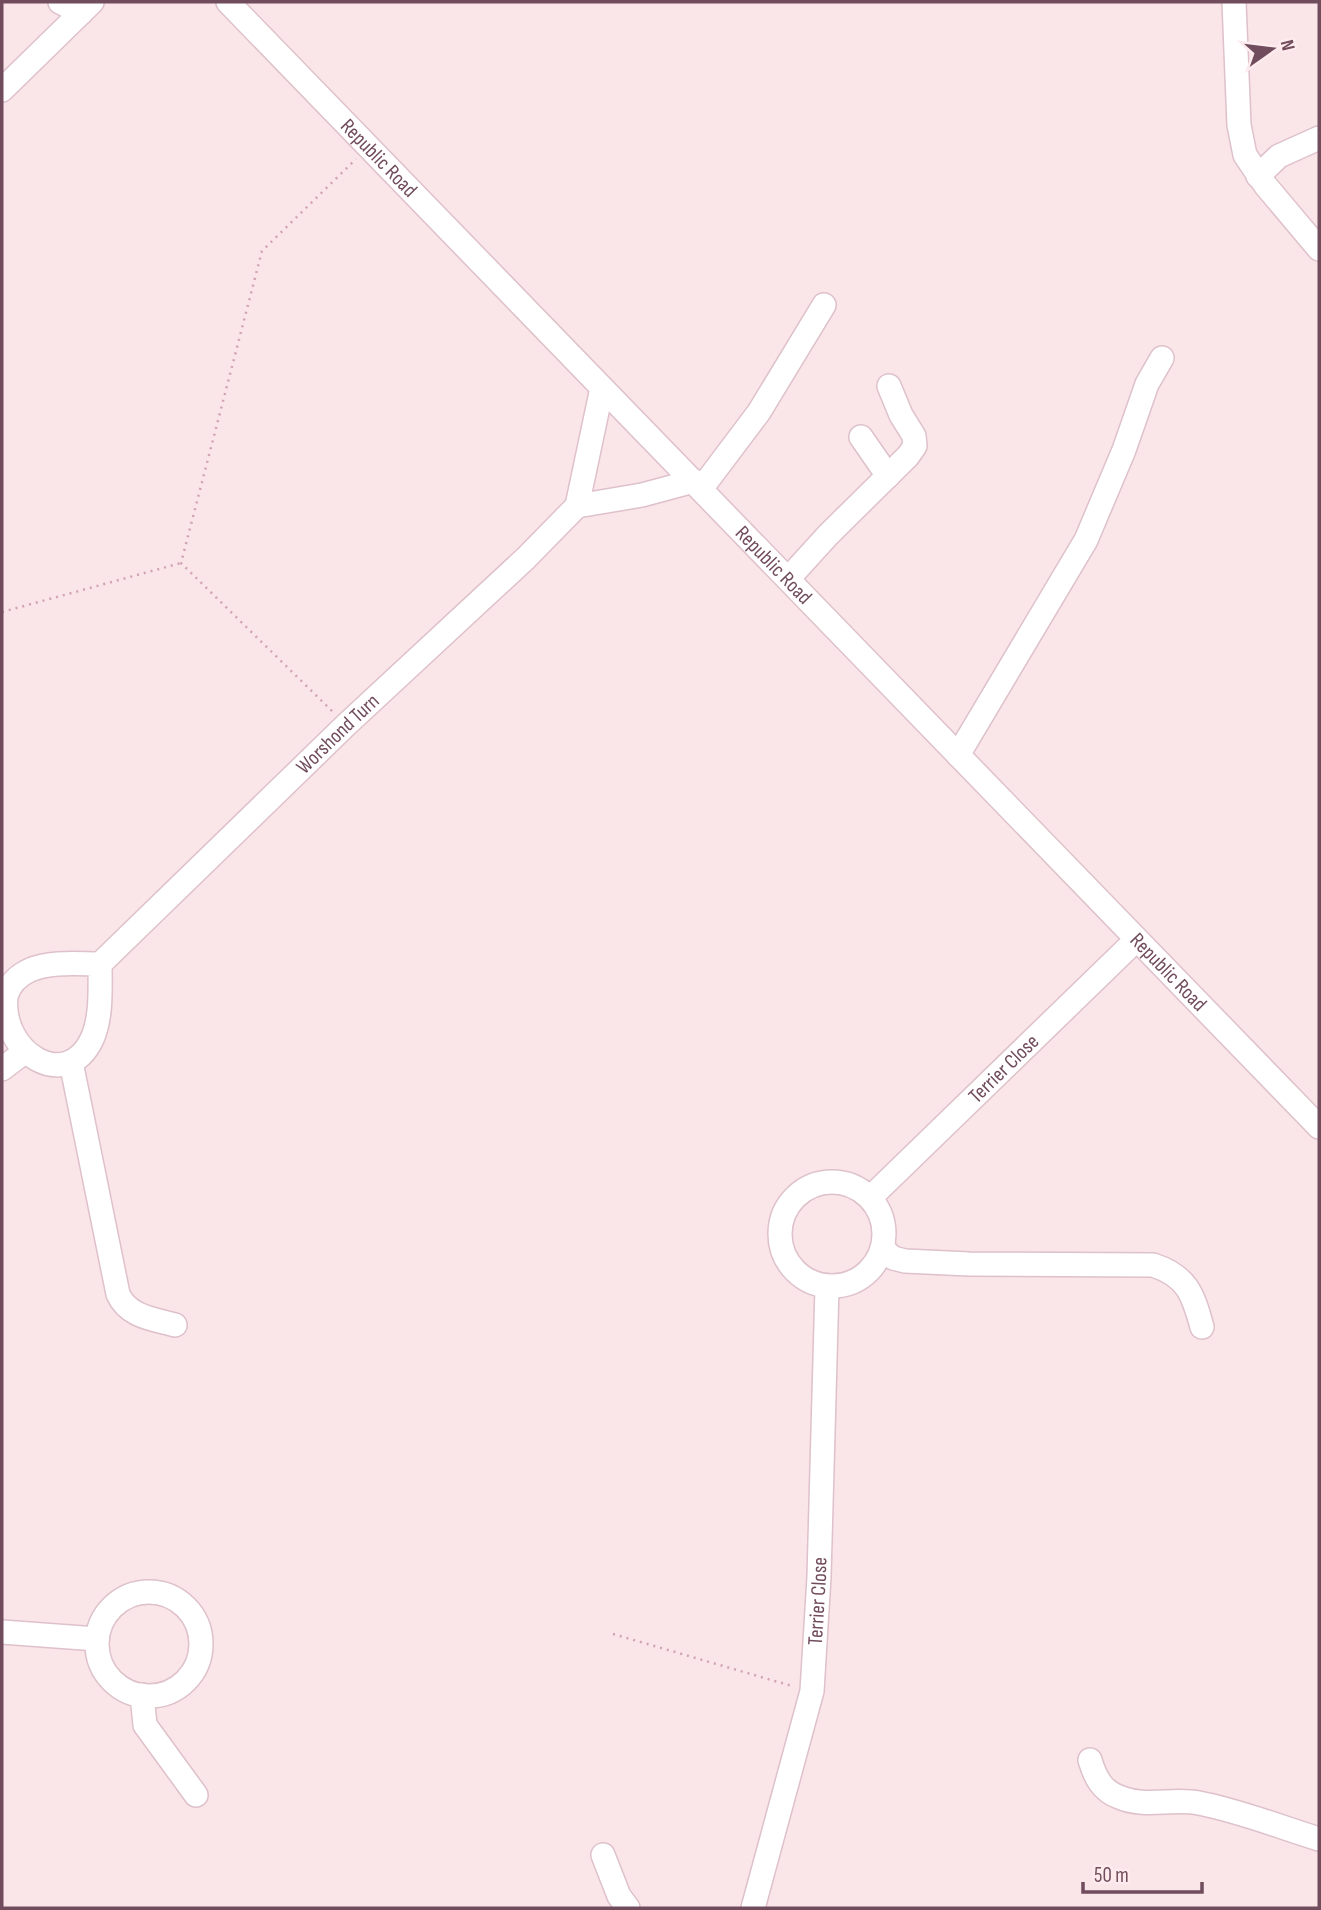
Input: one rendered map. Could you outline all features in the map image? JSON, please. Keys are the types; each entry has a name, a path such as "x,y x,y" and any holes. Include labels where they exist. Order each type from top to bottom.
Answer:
{"street":[{"path":"60,2 87,7"},
{"name":"Republic Road","path":"228,2 1319,1127"},
{"path":"1234,2 1239,125 1245,155 1258,176 1319,249"},
{"path":"2,90 87,7"},
{"path":"1258,176 1279,156 1319,138"},
{"path":"602,388 577,506 698,485 759,412 824,305"},
{"path":"958,755 1086,540 1119,462 1147,384 1162,358"},
{"path":"788,579 915,446 914,436 901,415 889,386"},
{"path":"861,436 888,476"},
{"name":"Worshond Turn","path":"100,964 346,725 526,558 577,506"},
{"name":"Terrier Close","path":"870,1198 1136,940"},
{"path":"100,964 99,1008 95,1030 85,1051 71,1062 44,1063 23,1053 11,1040 4,1025 4,991 30,970 46,966 100,964"},
{"path":"2,1069 23,1053"},
{"path":"71,1062 118,1294 124,1305 134,1312 175,1325"},
{"path":"835,1182 852,1186 870,1198 884,1225 883,1249 875,1265 862,1278 845,1285 827,1287 802,1277 787,1260 780,1238 786,1211 795,1198 804,1191 824,1183 835,1182"},
{"path":"883,1249 893,1258 905,1261 1153,1265 1174,1274 1187,1286 1202,1327"},
{"name":"Terrier Close","path":"753,1908 813,1691 820,1563 827,1287"},
{"path":"146,1592 174,1599 186,1608 195,1620 200,1634 200,1649 197,1664 179,1687 166,1693 142,1695 122,1689 111,1680 100,1661 97,1639 100,1625 118,1602 131,1595 146,1592"},
{"path":"2,1632 97,1639"},
{"path":"142,1695 145,1725 197,1795"},
{"path":"1090,1760 1098,1781 1107,1791 1118,1797 1142,1802 1197,1802 1319,1839"},
{"path":"603,1855 619,1896 628,1908"}],"path":[{"path":"181,564 261,251 368,147"},
{"path":"2,612 181,564"},
{"path":"181,564 346,725"},
{"path":"612,1634 813,1691"}]}
